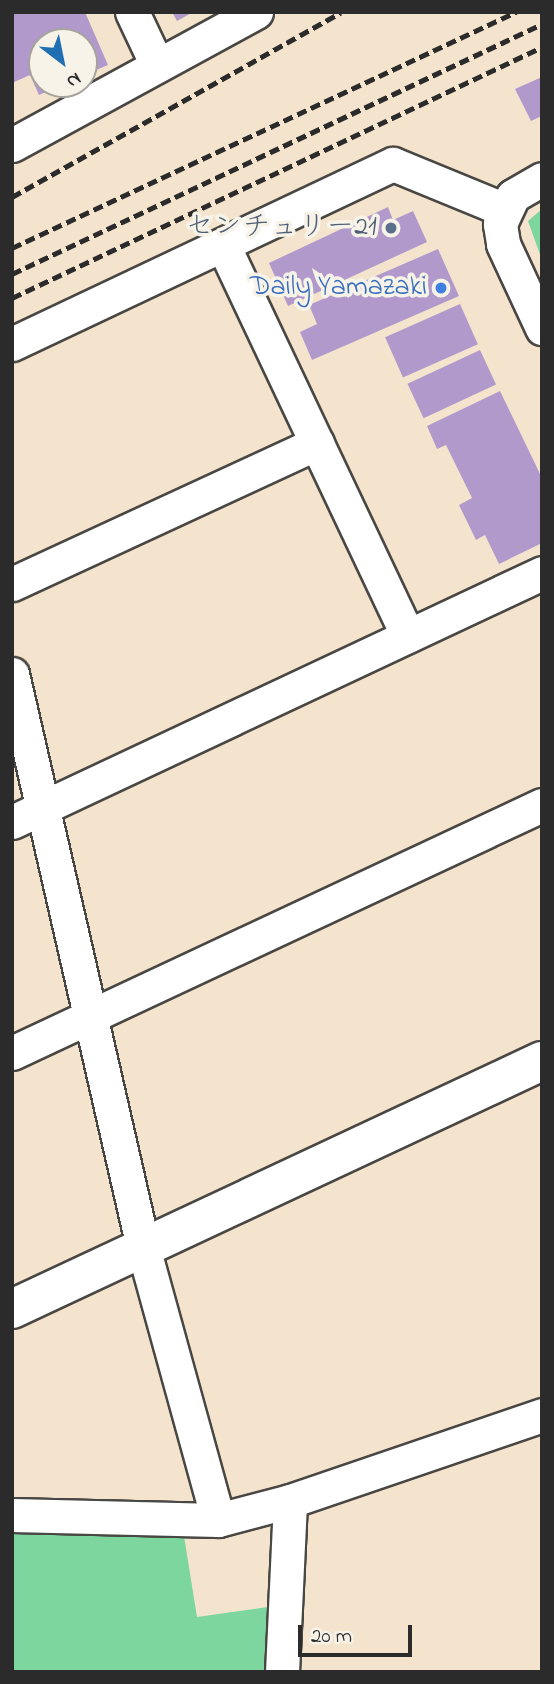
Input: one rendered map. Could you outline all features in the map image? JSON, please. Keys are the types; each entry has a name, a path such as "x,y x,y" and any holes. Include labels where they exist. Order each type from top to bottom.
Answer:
{"street":[{"path":"132,12 157,65"},
{"path":"12,145 256,12"},
{"path":"12,344 224,247 393,164 505,210"},
{"path":"542,179 513,196 500,224 503,244 542,328"},
{"path":"224,247 408,636"},
{"path":"12,584 317,443"},
{"path":"12,822 542,573"},
{"path":"12,674 143,1247 218,1520"},
{"path":"12,1053 542,805"},
{"path":"12,1309 542,1062"},
{"path":"12,1515 218,1520 290,1501 542,1415"},
{"path":"282,1672 290,1501"}],"green space":[{"path":"542,209 542,260 528,221"},
{"path":"12,1531 184,1536 197,1617 268,1607 266,1672 12,1672"}],"building":[{"path":"12,12 85,12 92,28 28,28 28,76 12,83"},
{"path":"172,12 193,12 177,21"},
{"path":"98,42 108,65 98,69"},
{"path":"542,77 542,116 531,121 515,89"},
{"path":"388,207 393,220 413,211 427,242 288,306 269,263"},
{"path":"438,249 459,296 312,360 300,332 317,324 309,305"},
{"path":"460,304 478,344 403,378 385,337"},
{"path":"480,350 496,384 424,418 407,384"},
{"path":"500,391 542,478 542,543 499,564 485,535 476,540 459,505 472,498 446,445 437,449 427,426"}],"railway":[{"path":"12,197 341,12"},
{"path":"12,248 516,12"},
{"path":"12,274 542,24"},
{"path":"12,298 542,47"}],"place":[{"name":"センチュリー21","path":"391,228"},
{"name":"Daily Yamazaki","path":"441,288"}]}
